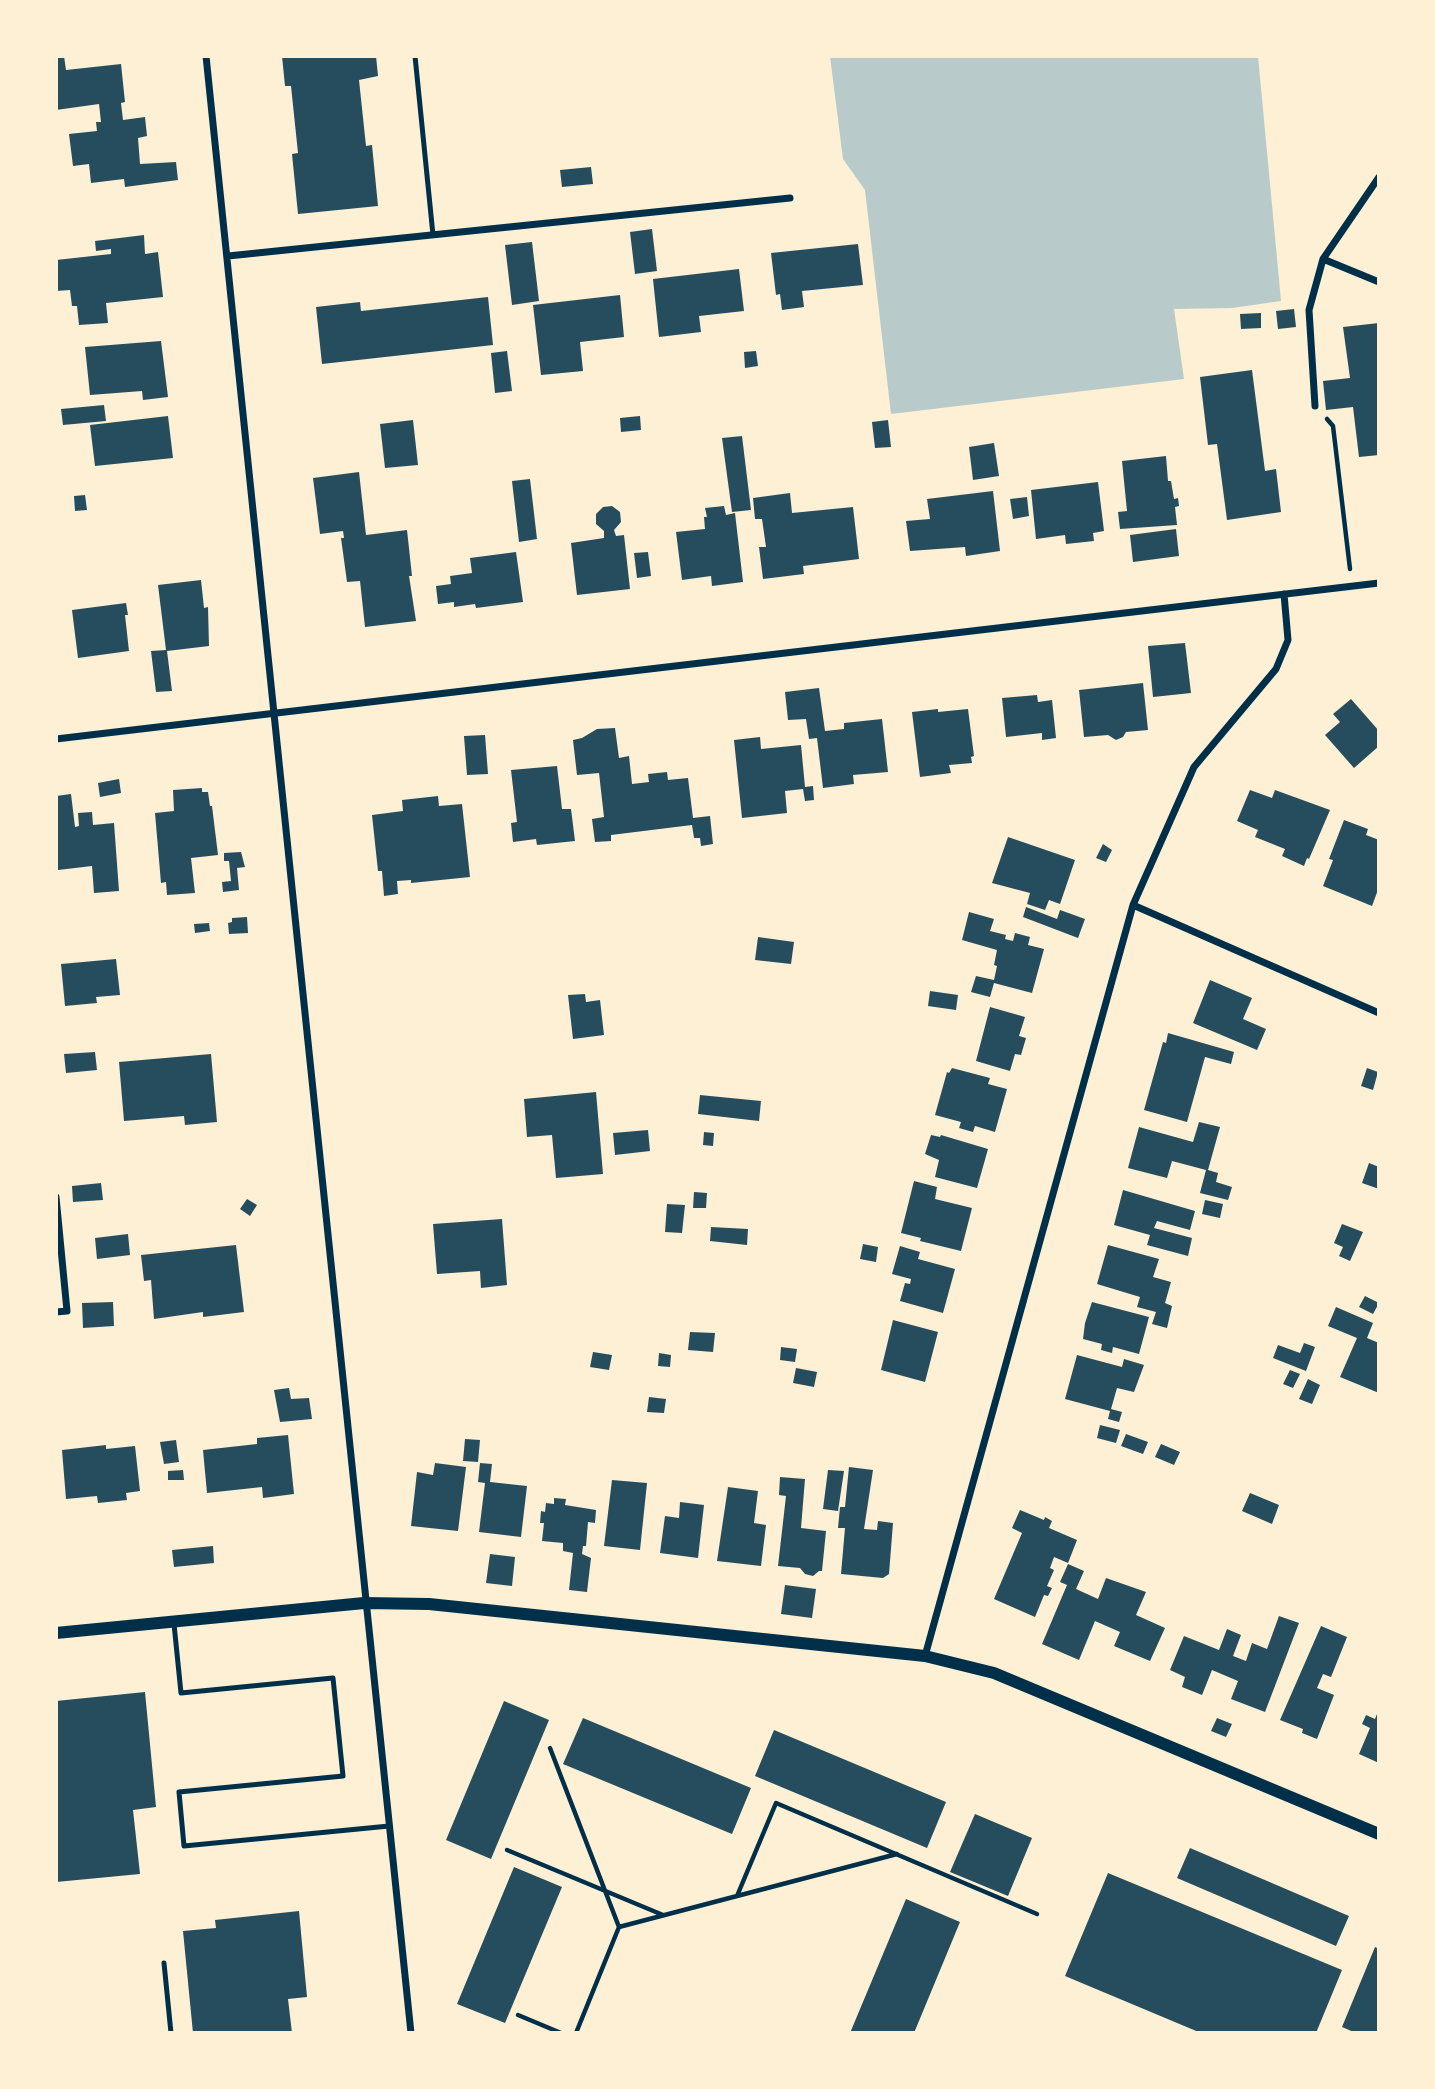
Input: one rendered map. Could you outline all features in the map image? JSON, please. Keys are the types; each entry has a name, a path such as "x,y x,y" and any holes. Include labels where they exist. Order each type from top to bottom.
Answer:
{"street":[{"path":"206,56 411,2033"},
{"path":"1315,406 1308,310 1323,259 1379,177"},
{"path":"228,256 790,198"},
{"path":"1323,259 1379,282"},
{"path":"56,739 1379,583"},
{"path":"925,1656 1133,905 1194,766 1276,669 1288,640 1284,594"},
{"path":"1133,905 1379,1013"},
{"path":"56,1197 67,1311 56,1312"},
{"path":"56,1633 365,1602 429,1604 925,1656 995,1673 1379,1834"}],"lane":[{"path":"415,56 433,235"},
{"path":"174,1621 181,1693 333,1678 343,1776 179,1792 184,1846 389,1826"},
{"path":"164,1963 172,2033"}],"path":[{"path":"1315,406 1333,426 1352,586"},
{"path":"550,1748 619,1927 576,2033"},
{"path":"736,1897 776,1803 1037,1914"},
{"path":"507,1850 663,1916"},
{"path":"619,1927 897,1854"},
{"path":"518,2015 561,2033"}],"shaded area":[{"path":"830,56 1258,56 1281,301 1232,308 1174,309 1184,379 891,414 865,190 843,159"}],"building":[{"path":"56,56 64,56 66,70 121,64 125,102 121,103 123,120 145,117 147,136 138,138 140,164 176,162 178,180 125,187 124,179 91,183 89,164 73,166 69,134 97,131 96,122 101,122 99,104 56,110"},
{"path":"282,56 376,56 378,76 359,80 366,146 372,145 378,206 298,214 292,154 298,153 291,86 285,86"},
{"path":"591,167 593,184 562,187 560,170"},
{"path":"652,229 657,271 635,274 630,232"},
{"path":"144,235 145,254 158,252 163,297 106,303 108,323 79,325 77,306 72,306 70,290 56,291 56,260 111,254 111,249 96,251 95,241"},
{"path":"532,242 539,301 512,305 505,245"},
{"path":"858,244 863,285 802,291 804,307 782,310 780,294 776,295 771,253"},
{"path":"739,269 744,311 699,316 701,332 659,337 653,279"},
{"path":"620,295 624,337 580,342 583,371 541,375 533,305"},
{"path":"488,297 493,345 322,364 316,307 360,302 361,311"},
{"path":"1294,309 1296,327 1278,329 1276,311"},
{"path":"1261,313 1261,328 1241,329 1240,314"},
{"path":"1379,323 1379,455 1359,457 1353,407 1326,410 1323,381 1350,378 1343,327"},
{"path":"161,341 168,397 143,400 142,391 90,395 85,347"},
{"path":"507,351 512,391 495,393 491,353"},
{"path":"756,351 758,366 745,368 744,352"},
{"path":"1252,370 1265,471 1276,469 1281,512 1227,520 1217,444 1208,445 1200,377"},
{"path":"104,405 106,421 63,425 61,409"},
{"path":"168,416 173,458 95,466 90,425"},
{"path":"640,416 641,430 621,432 620,418"},
{"path":"413,420 418,465 385,468 380,424"},
{"path":"888,420 891,447 875,448 872,422"},
{"path":"742,436 751,510 732,512 722,438"},
{"path":"994,443 999,476 973,480 969,447"},
{"path":"1166,456 1168,481 1171,481 1174,499 1178,498 1179,506 1175,507 1177,525 1120,529 1118,512 1127,511 1122,461"},
{"path":"359,472 366,535 407,530 412,576 409,576 416,621 365,627 360,581 347,582 341,538 344,538 343,531 320,534 313,478"},
{"path":"530,479 537,539 519,542 512,481"},
{"path":"1098,482 1104,531 1093,533 1094,541 1066,544 1065,535 1036,539 1031,490"},
{"path":"993,491 1000,551 966,556 965,547 910,551 906,521 930,519 927,499"},
{"path":"790,493 792,513 853,507 859,559 803,566 804,574 763,579 759,547 766,547 762,519 755,519 753,498"},
{"path":"85,495 87,510 75,511 74,496"},
{"path":"1027,497 1029,516 1013,519 1010,499"},
{"path":"612,506 620,512 621,522 614,530 616,536 624,535 630,589 577,595 571,543 604,538 604,531 596,524 596,514 603,507"},
{"path":"724,506 726,515 735,513 743,582 712,586 711,576 682,580 676,532 705,529 705,508"},
{"path":"1176,529 1179,556 1133,562 1130,535"},
{"path":"516,552 523,602 476,608 475,604 454,607 454,602 438,604 436,586 451,584 450,576 472,573 470,558"},
{"path":"648,552 651,576 637,578 634,553"},
{"path":"201,580 204,608 208,607 209,646 167,651 172,691 156,692 151,651 166,650 158,585"},
{"path":"126,603 129,651 78,658 72,610"},
{"path":"1185,643 1191,693 1153,697 1148,646"},
{"path":"1143,683 1148,730 1126,732 1116,740 1108,735 1084,737 1079,690"},
{"path":"819,688 825,731 844,729 844,723 882,719 888,772 853,775 854,784 823,788 817,738 809,739 806,719 788,720 785,692"},
{"path":"1037,695 1038,702 1052,700 1056,738 1042,740 1042,733 1006,737 1002,698"},
{"path":"1351,699 1379,731 1379,746 1354,768 1325,735 1340,722 1333,714"},
{"path":"938,709 938,712 968,709 974,756 971,757 972,763 949,765 951,773 920,777 912,712"},
{"path":"615,728 619,758 629,756 632,784 649,782 648,774 667,772 668,780 688,778 693,818 710,816 713,844 701,846 700,838 694,838 692,825 611,835 611,841 595,842 592,819 604,817 599,773 577,775 573,740 597,729"},
{"path":"485,735 488,774 467,775 464,736"},
{"path":"760,737 761,749 801,745 805,787 813,786 814,800 805,801 803,789 785,791 787,813 742,818 734,740"},
{"path":"557,766 562,809 571,809 575,841 537,845 536,839 513,842 511,823 517,822 511,770"},
{"path":"119,779 121,793 100,797 98,783"},
{"path":"202,788 202,792 208,792 212,806 218,855 191,858 195,893 167,895 166,882 161,883 155,813 174,811 173,790"},
{"path":"1250,790 1272,798 1275,790 1330,810 1304,866 1282,856 1285,849 1255,837 1258,830 1237,821"},
{"path":"71,794 75,827 79,826 78,813 92,812 93,825 114,823 119,891 94,893 92,866 58,870 56,796"},
{"path":"438,796 439,806 462,804 470,877 411,883 411,880 397,881 398,894 384,896 382,871 378,871 372,815 403,811 402,800"},
{"path":"1344,820 1368,829 1366,835 1379,840 1379,887 1372,906 1323,886 1333,860 1329,859"},
{"path":"1008,837 1075,860 1060,904 1049,900 1045,910 1027,904 1030,893 992,883"},
{"path":"1103,844 1112,850 1106,862 1096,858"},
{"path":"241,852 245,867 237,868 239,890 223,892 222,882 231,881 229,861 224,861 224,853"},
{"path":"1026,907 1057,919 1060,910 1085,919 1078,938 1023,917"},
{"path":"969,912 994,919 990,931 1006,935 1005,939 1013,941 1015,933 1030,937 1028,945 1044,949 1032,993 994,983 990,997 971,992 976,976 994,980 997,950 962,940"},
{"path":"247,917 248,933 229,934 228,923 232,922 232,918"},
{"path":"209,923 210,931 195,933 194,924"},
{"path":"758,937 794,942 791,964 755,960"},
{"path":"116,959 120,995 96,997 97,1003 65,1006 61,964"},
{"path":"1210,980 1252,998 1243,1019 1266,1029 1257,1050 1193,1023"},
{"path":"930,991 958,995 956,1010 928,1006"},
{"path":"585,994 586,1002 600,1000 604,1035 573,1039 568,995"},
{"path":"990,1007 1025,1017 1019,1036 1026,1038 1021,1055 1015,1054 1010,1071 976,1061"},
{"path":"1168,1033 1234,1052 1231,1064 1205,1057 1187,1122 1144,1110"},
{"path":"95,1052 97,1070 66,1073 64,1054"},
{"path":"211,1054 217,1122 185,1125 184,1116 124,1121 119,1062"},
{"path":"952,1068 990,1078 988,1084 1007,1089 995,1132 975,1126 973,1132 959,1128 961,1122 935,1115 947,1072"},
{"path":"1367,1068 1378,1072 1373,1090 1361,1086"},
{"path":"596,1092 603,1174 556,1178 552,1135 527,1137 524,1099"},
{"path":"700,1095 761,1101 759,1121 698,1114"},
{"path":"1199,1122 1220,1127 1208,1170 1218,1173 1216,1182 1232,1187 1228,1200 1200,1193 1206,1170 1172,1161 1167,1178 1128,1168 1139,1127 1193,1142"},
{"path":"648,1130 650,1151 615,1155 613,1133"},
{"path":"704,1132 714,1133 713,1146 703,1145"},
{"path":"931,1135 941,1135 988,1149 977,1188 935,1177 939,1160 925,1154"},
{"path":"1369,1163 1379,1167 1379,1189 1362,1183"},
{"path":"914,1181 937,1187 935,1199 972,1208 961,1251 920,1241 921,1238 901,1233"},
{"path":"101,1183 103,1200 73,1202 72,1186"},
{"path":"1123,1190 1195,1211 1190,1230 1157,1221 1154,1228 1192,1238 1188,1256 1147,1245 1150,1235 1114,1225"},
{"path":"694,1192 707,1193 706,1208 693,1208"},
{"path":"247,1199 257,1205 250,1216 240,1209"},
{"path":"1205,1200 1223,1204 1220,1218 1202,1214"},
{"path":"667,1204 685,1205 682,1233 665,1232"},
{"path":"502,1219 507,1285 481,1288 480,1271 437,1274 433,1224"},
{"path":"1342,1224 1363,1232 1350,1261 1339,1256 1343,1247 1334,1243"},
{"path":"711,1227 748,1229 747,1245 710,1241"},
{"path":"128,1234 130,1255 97,1259 95,1238"},
{"path":"863,1244 878,1247 876,1262 860,1259"},
{"path":"236,1245 244,1312 203,1317 203,1312 154,1319 151,1280 144,1281 141,1255"},
{"path":"1108,1245 1159,1259 1153,1277 1171,1282 1165,1303 1172,1306 1167,1328 1152,1324 1156,1312 1137,1307 1140,1297 1097,1284"},
{"path":"900,1246 920,1252 918,1259 955,1269 943,1313 900,1301 905,1283 910,1284 911,1279 892,1274"},
{"path":"1365,1296 1379,1303 1373,1314 1359,1307"},
{"path":"113,1302 114,1326 83,1328 82,1303"},
{"path":"1092,1302 1149,1317 1139,1354 1113,1347 1112,1353 1101,1350 1102,1344 1083,1339"},
{"path":"1336,1307 1373,1323 1367,1338 1379,1343 1379,1393 1340,1377 1357,1338 1328,1326"},
{"path":"893,1320 938,1332 925,1382 881,1370"},
{"path":"690,1332 715,1333 713,1352 688,1350"},
{"path":"1304,1343 1315,1347 1306,1371 1273,1358 1278,1345 1300,1353"},
{"path":"781,1347 797,1349 795,1362 780,1360"},
{"path":"593,1352 612,1355 609,1370 590,1367"},
{"path":"659,1353 671,1355 670,1367 658,1366"},
{"path":"1077,1355 1122,1367 1124,1359 1144,1365 1134,1392 1117,1388 1111,1409 1122,1412 1119,1422 1108,1419 1110,1411 1065,1399"},
{"path":"796,1368 817,1372 814,1387 793,1383"},
{"path":"1290,1370 1300,1374 1293,1388 1283,1384"},
{"path":"1308,1379 1320,1385 1312,1404 1299,1399"},
{"path":"289,1388 291,1399 309,1398 312,1419 280,1422 274,1390"},
{"path":"649,1397 666,1399 664,1413 647,1412"},
{"path":"1100,1425 1120,1430 1116,1443 1097,1438"},
{"path":"1126,1434 1148,1442 1143,1454 1121,1446"},
{"path":"288,1435 294,1494 263,1498 262,1487 207,1493 203,1450 257,1444 257,1438"},
{"path":"465,1439 480,1440 478,1462 463,1461"},
{"path":"176,1440 179,1462 164,1464 160,1442"},
{"path":"1161,1444 1180,1452 1174,1465 1155,1457"},
{"path":"106,1445 106,1449 135,1446 140,1491 126,1493 127,1500 98,1503 97,1496 66,1499 62,1450"},
{"path":"435,1463 466,1467 458,1531 411,1526 417,1472 433,1475"},
{"path":"480,1463 492,1464 490,1482 527,1486 521,1537 479,1532 485,1483 478,1482"},
{"path":"849,1467 873,1470 864,1529 877,1530 878,1521 893,1523 889,1574 883,1578 841,1574 845,1528 838,1528 840,1507 845,1507"},
{"path":"183,1470 184,1480 168,1480 168,1471"},
{"path":"828,1470 844,1471 838,1511 823,1509"},
{"path":"780,1477 805,1479 801,1528 826,1531 822,1571 813,1576 805,1574 800,1568 778,1566 786,1496 779,1495"},
{"path":"612,1480 647,1483 640,1550 604,1546"},
{"path":"728,1487 758,1491 754,1523 766,1525 761,1566 717,1561"},
{"path":"1250,1493 1279,1505 1272,1524 1242,1511"},
{"path":"554,1498 566,1499 565,1505 596,1510 595,1523 588,1522 586,1546 583,1546 582,1554 591,1558 587,1592 569,1590 573,1553 563,1551 563,1543 542,1541 544,1523 540,1523 541,1511 545,1512 546,1503 554,1504"},
{"path":"680,1502 704,1505 698,1558 660,1553 665,1516 679,1518"},
{"path":"1020,1510 1044,1520 1045,1517 1052,1521 1049,1528 1077,1540 1068,1563 1054,1557 1050,1568 1054,1570 1047,1586 1052,1588 1048,1596 1044,1595 1035,1617 994,1599 1022,1533 1012,1528"},
{"path":"213,1546 214,1563 174,1567 172,1550"},
{"path":"490,1554 515,1557 512,1586 486,1583"},
{"path":"1068,1564 1084,1571 1076,1589 1098,1599 1106,1578 1146,1592 1136,1615 1165,1628 1150,1661 1114,1646 1120,1632 1095,1621 1079,1660 1042,1644 1067,1585 1060,1582"},
{"path":"785,1585 816,1589 812,1618 781,1614"},
{"path":"1279,1616 1299,1623 1265,1712 1231,1699 1238,1681 1212,1670 1202,1695 1182,1687 1185,1677 1170,1670 1184,1636 1219,1650 1227,1629 1241,1635 1233,1656 1246,1661 1252,1643 1267,1649"},
{"path":"1321,1626 1347,1637 1331,1677 1323,1674 1317,1688 1334,1695 1317,1739 1302,1733 1303,1729 1280,1720"},
{"path":"145,1692 156,1807 133,1810 140,1874 56,1882 56,1701"},
{"path":"504,1701 549,1720 491,1859 446,1840"},
{"path":"1379,1709 1379,1763 1359,1754 1370,1728 1362,1724 1366,1715 1375,1719"},
{"path":"583,1718 751,1788 732,1834 563,1764"},
{"path":"1217,1718 1232,1724 1226,1737 1211,1731"},
{"path":"774,1730 946,1802 927,1848 755,1776"},
{"path":"975,1814 1032,1838 1008,1896 950,1872"},
{"path":"1190,1848 1349,1916 1336,1946 1177,1878"},
{"path":"514,1867 562,1887 505,2023 457,2004"},
{"path":"1108,1873 1342,1970 1316,2033 1201,2033 1065,1976"},
{"path":"906,1899 960,1922 914,2033 850,2033"},
{"path":"299,1911 307,1997 288,1999 292,2033 193,2033 183,1931 216,1928 215,1920"},
{"path":"1375,1947 1379,1949 1379,2033 1356,2033 1342,2027"}]}
